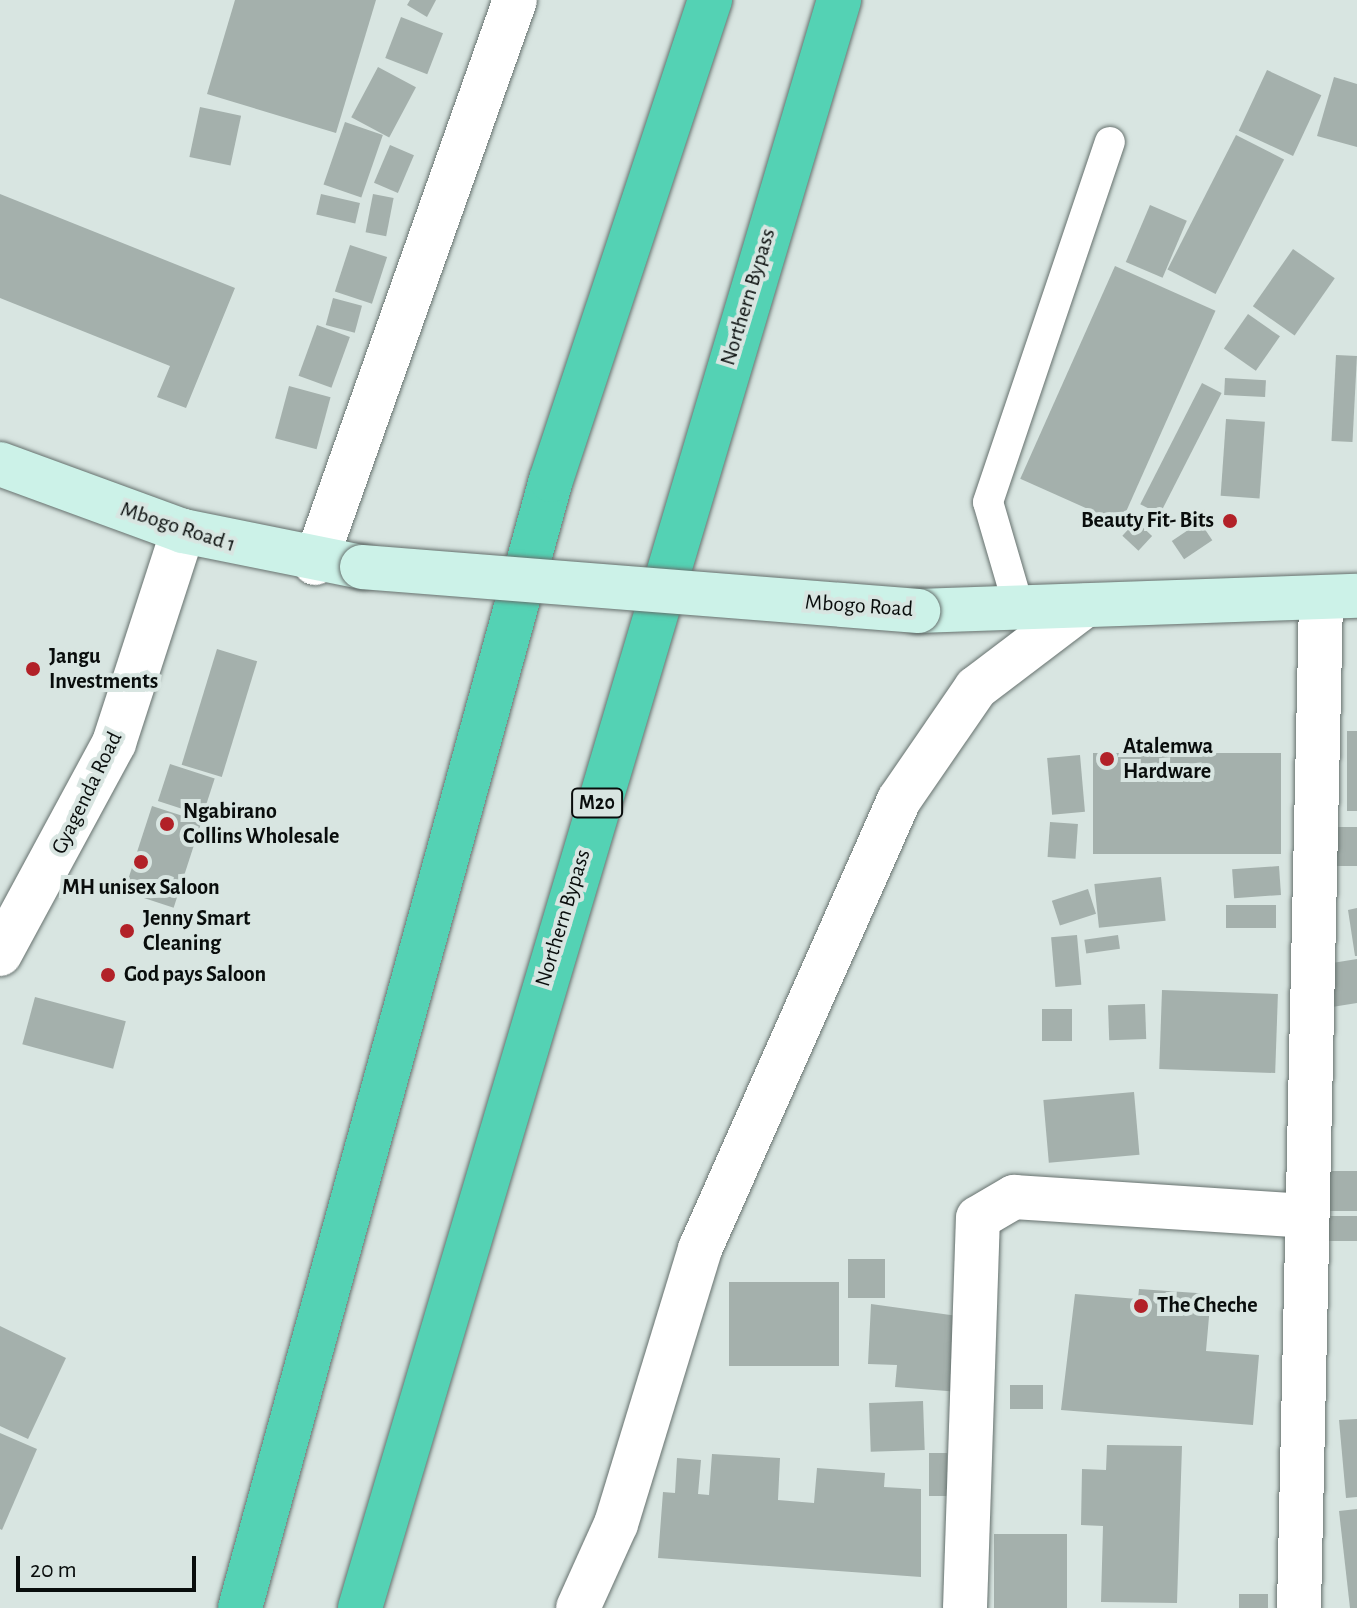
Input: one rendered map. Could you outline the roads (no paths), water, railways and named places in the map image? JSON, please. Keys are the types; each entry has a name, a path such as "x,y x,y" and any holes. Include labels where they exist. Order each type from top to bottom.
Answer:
{"highway":[{"path":"240,1608 551,480 710,0"},
{"name":"Northern Bypass","path":"360,1608 839,0"}],"main road":[{"name":"Mbogo Road 1","path":"0,464 183,531 315,563 362,567"},
{"name":"Mbogo Road","path":"362,567 918,611 1339,597"}],"street":[{"path":"315,563 515,0"},
{"name":"Gyagenda Road","path":"0,954 114,743 183,531"},
{"path":"1299,1608 1305,1216 1339,597"},
{"path":"578,1608 616,1524 700,1249 899,800 976,688 1084,606"},
{"path":"965,1608 978,1218 1014,1197 1305,1216"}],"lane":[{"path":"1019,608 988,502 1110,142"}],"place":[{"name":"Beauty Fit- Bits","path":"1230,521"},
{"name":"Jangu Investments","path":"33,669"},
{"name":"Atalemwa Hardware","path":"1107,759"},
{"name":"Ngabirano Collins Wholesale","path":"167,824"},
{"name":"MH unisex Saloon","path":"141,862"},
{"name":"Jenny Smart Cleaning","path":"127,931"},
{"name":"God pays Saloon","path":"108,975"},
{"name":"The Cheche","path":"1141,1306"}]}
